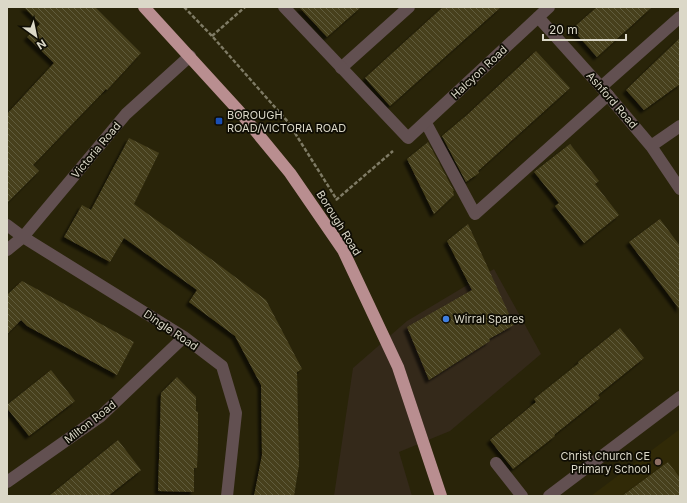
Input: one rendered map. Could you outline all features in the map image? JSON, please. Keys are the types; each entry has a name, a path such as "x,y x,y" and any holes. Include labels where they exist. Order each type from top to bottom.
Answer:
{"highway":[{"name":"Borough Road","path":"144,7 239,110 286,167 343,250 398,367 441,496"}],"street":[{"path":"284,7 408,138"},
{"path":"342,68 410,7"},
{"name":"Halcyon Road","path":"408,138 550,7"},
{"name":"Ashford Road","path":"538,17 605,91 651,146 680,189"},
{"path":"426,123 475,214 605,91 680,17"},
{"name":"Victoria Road","path":"7,250 23,237 126,114 190,56"},
{"path":"651,146 680,126"},
{"name":"Dingle Road","path":"7,225 23,237 184,338 222,366 236,413 227,496"},
{"name":"Milton Road","path":"7,482 101,416 184,338"},
{"path":"549,496 680,397"},
{"path":"496,463 522,496"}],"path":[{"path":"184,7 212,36 288,122 337,200"},
{"path":"212,36 245,7"},
{"path":"319,215 408,138"}],"shaded area":[{"path":"494,269 541,354 450,431 399,452 412,496 334,496 353,368 407,321"},
{"name":"Christ Church CE Primary School","path":"680,429 680,496 591,496"}],"building":[{"path":"24,7 95,7 141,53 107,90 106,89 33,165 39,171 7,203 7,114 54,63 27,37 40,24"},
{"path":"299,7 361,7 327,37"},
{"path":"443,7 501,7 390,106 365,78"},
{"path":"597,7 652,7 597,57 572,29"},
{"path":"680,38 680,84 644,110 626,90"},
{"path":"536,51 570,88 478,171 479,173 466,182 442,136"},
{"path":"129,138 159,153 134,204 266,300 302,369 297,372 299,465 294,496 254,496 262,455 261,385 235,336 189,302 197,290 124,238 110,262 64,237 82,205 91,210"},
{"path":"428,142 454,191 454,195 434,214 407,159"},
{"path":"570,144 599,181 595,184 619,215 584,243 555,206 559,203 534,172"},
{"path":"660,219 680,246 680,310 629,242"},
{"path":"468,224 514,325 489,339 490,341 429,380 407,327 472,290 447,241"},
{"path":"22,281 134,342 117,375 27,326 21,320 7,334 7,295"},
{"path":"620,328 644,358 598,395 600,398 513,469 490,440 536,402 534,399"},
{"path":"51,370 75,401 29,436 7,408 7,405"},
{"path":"177,377 196,397 196,411 198,412 198,444 197,468 194,468 194,492 158,491 161,393"},
{"path":"118,440 141,470 108,496 49,496"},
{"path":"668,462 680,478 680,496 622,496"}],"place":[{"name":"BOROUGH ROAD/VICTORIA ROAD","path":"219,121"},
{"name":"Wirral Spares","path":"446,319"},
{"name":"Christ Church CE Primary School","path":"658,462"}]}
